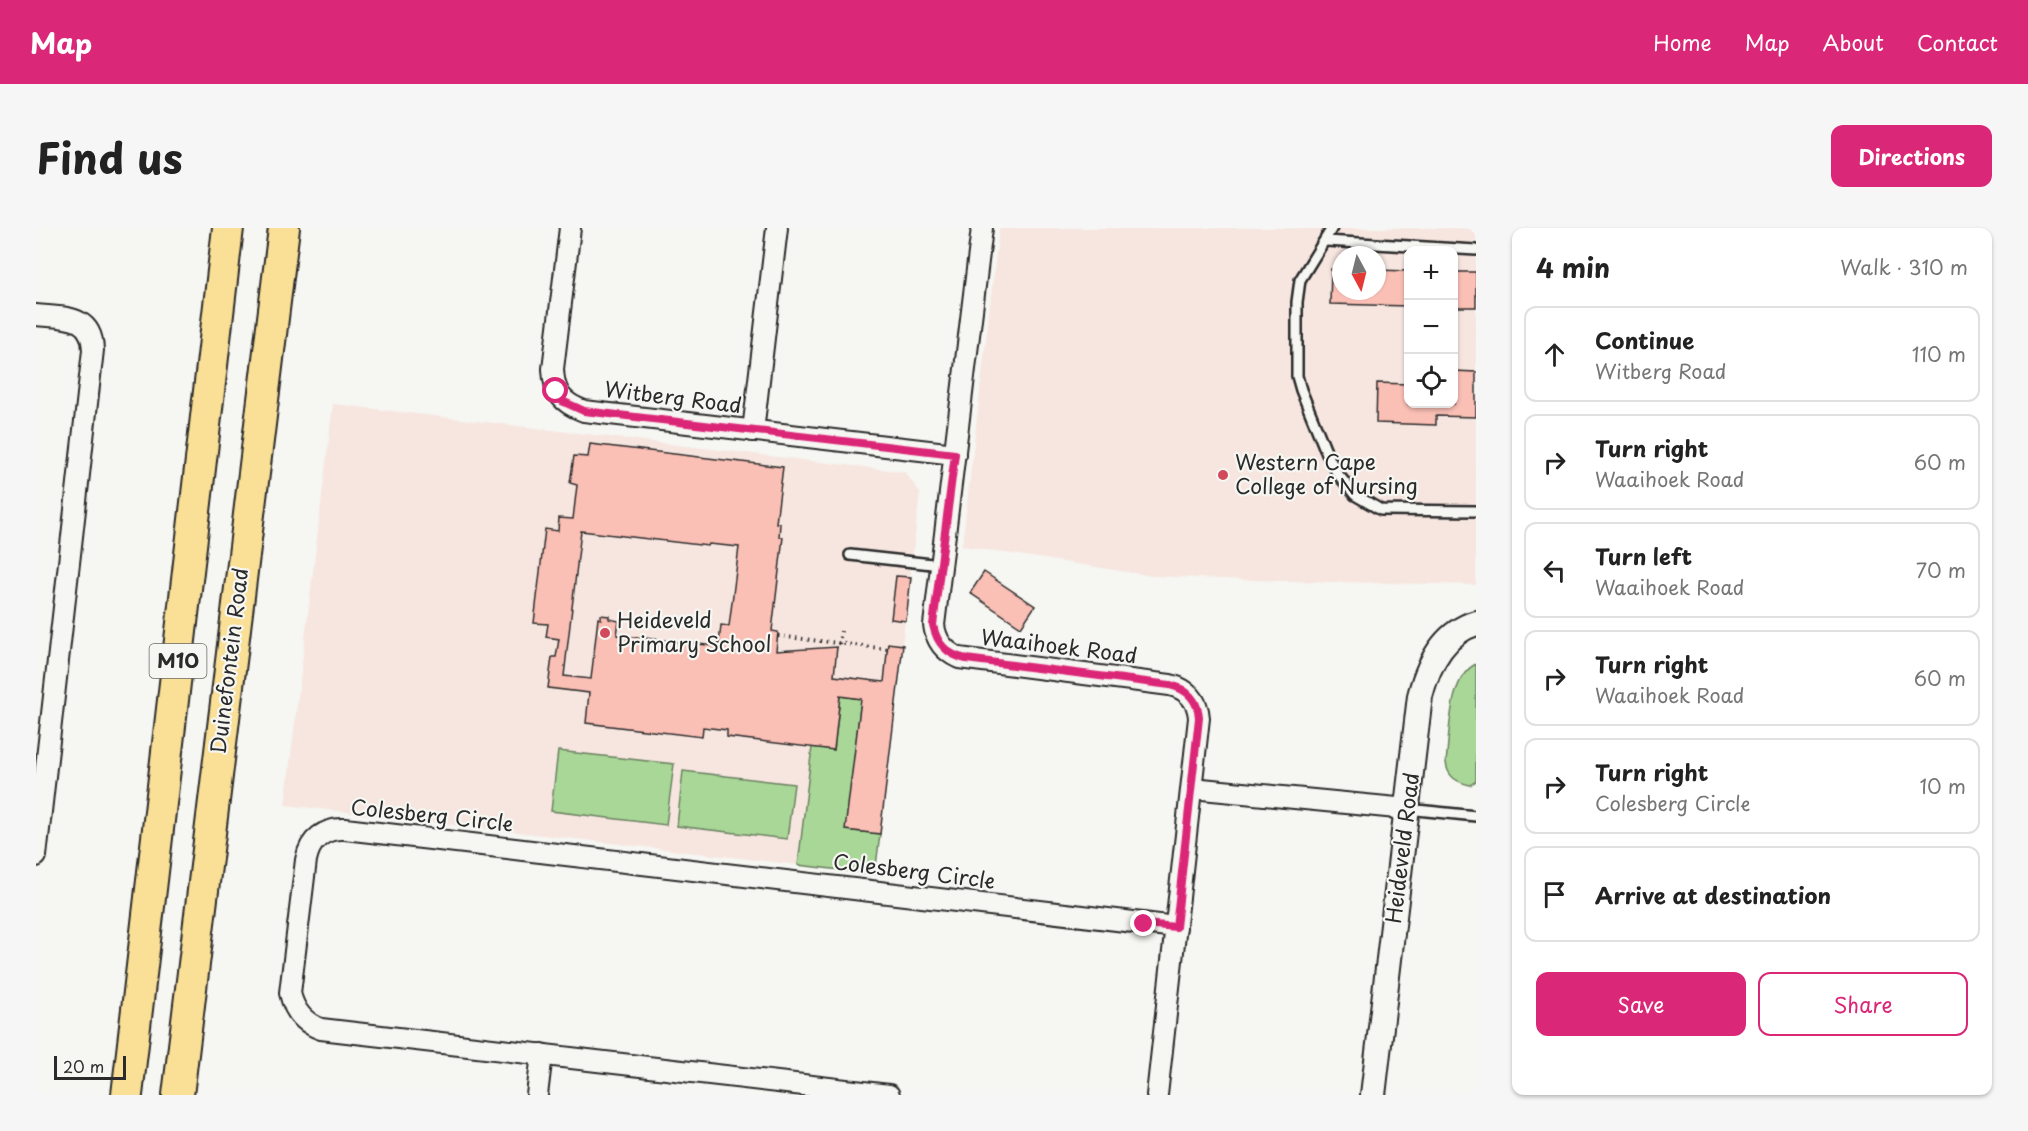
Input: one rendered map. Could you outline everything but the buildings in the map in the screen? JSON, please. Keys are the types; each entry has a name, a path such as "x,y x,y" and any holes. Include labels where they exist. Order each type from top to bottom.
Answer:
{"main road":[{"name":"M10","path":"127,1095 228,228"},
{"name":"Duinefontein Road","path":"177,1095 284,228"}],"street":[{"name":"Witberg Road","path":"570,228 554,369 556,391 562,401 584,411 955,454"},
{"path":"753,431 777,228"},
{"name":"Waaihoek Road","path":"982,228 933,625 939,643 952,655 966,659 1170,685 1184,690 1197,706 1199,718 1192,788 1157,1095"},
{"path":"36,315 79,321 86,325 93,350 36,856"},
{"name":"Heideveld Road","path":"1378,1094 1420,696 1427,671 1441,647 1449,638 1476,623"},
{"path":"1192,788 1407,809"},
{"name":"Colesberg Circle","path":"889,1095 321,1029 314,1026 301,1016 292,1002 290,985 306,860 313,842 324,833 345,829 1176,927"},
{"path":"537,1095 542,1054"}],"lane":[{"path":"1332,228 1300,280 1297,302 1297,376 1327,454 1337,473 1354,495 1381,510 1476,511"},
{"path":"1326,241 1476,249"},
{"path":"850,555 941,565"},
{"path":"1407,809 1476,816"}],"path":[{"path":"839,644 841,631"},
{"path":"778,636 888,650"}],"shaded area":[{"name":"Western Cape College of Nursing","path":"999,228 1476,228 1476,585 1152,576 962,546"},
{"name":"Heideveld Primary School","path":"333,404 905,472 920,493 875,874 285,805"}],"green space":[{"path":"1476,664 1476,781 1470,785 1454,778 1448,772 1446,762 1455,694 1467,671"},
{"path":"840,696 861,699 846,830 880,834 875,874 798,865 812,747 834,750"},
{"path":"558,751 674,764 666,825 551,811"},
{"path":"683,771 794,784 787,839 677,826"}],"place":[{"name":"Western Cape College of Nursing","path":"1223,475"},
{"name":"Heideveld Primary School","path":"605,633"}],"route":[{"path":"556,391 562,401 584,411 955,454 933,625 939,643 945,650 959,658 1170,685 1184,690 1197,706 1199,718 1176,927 1144,924"}]}
